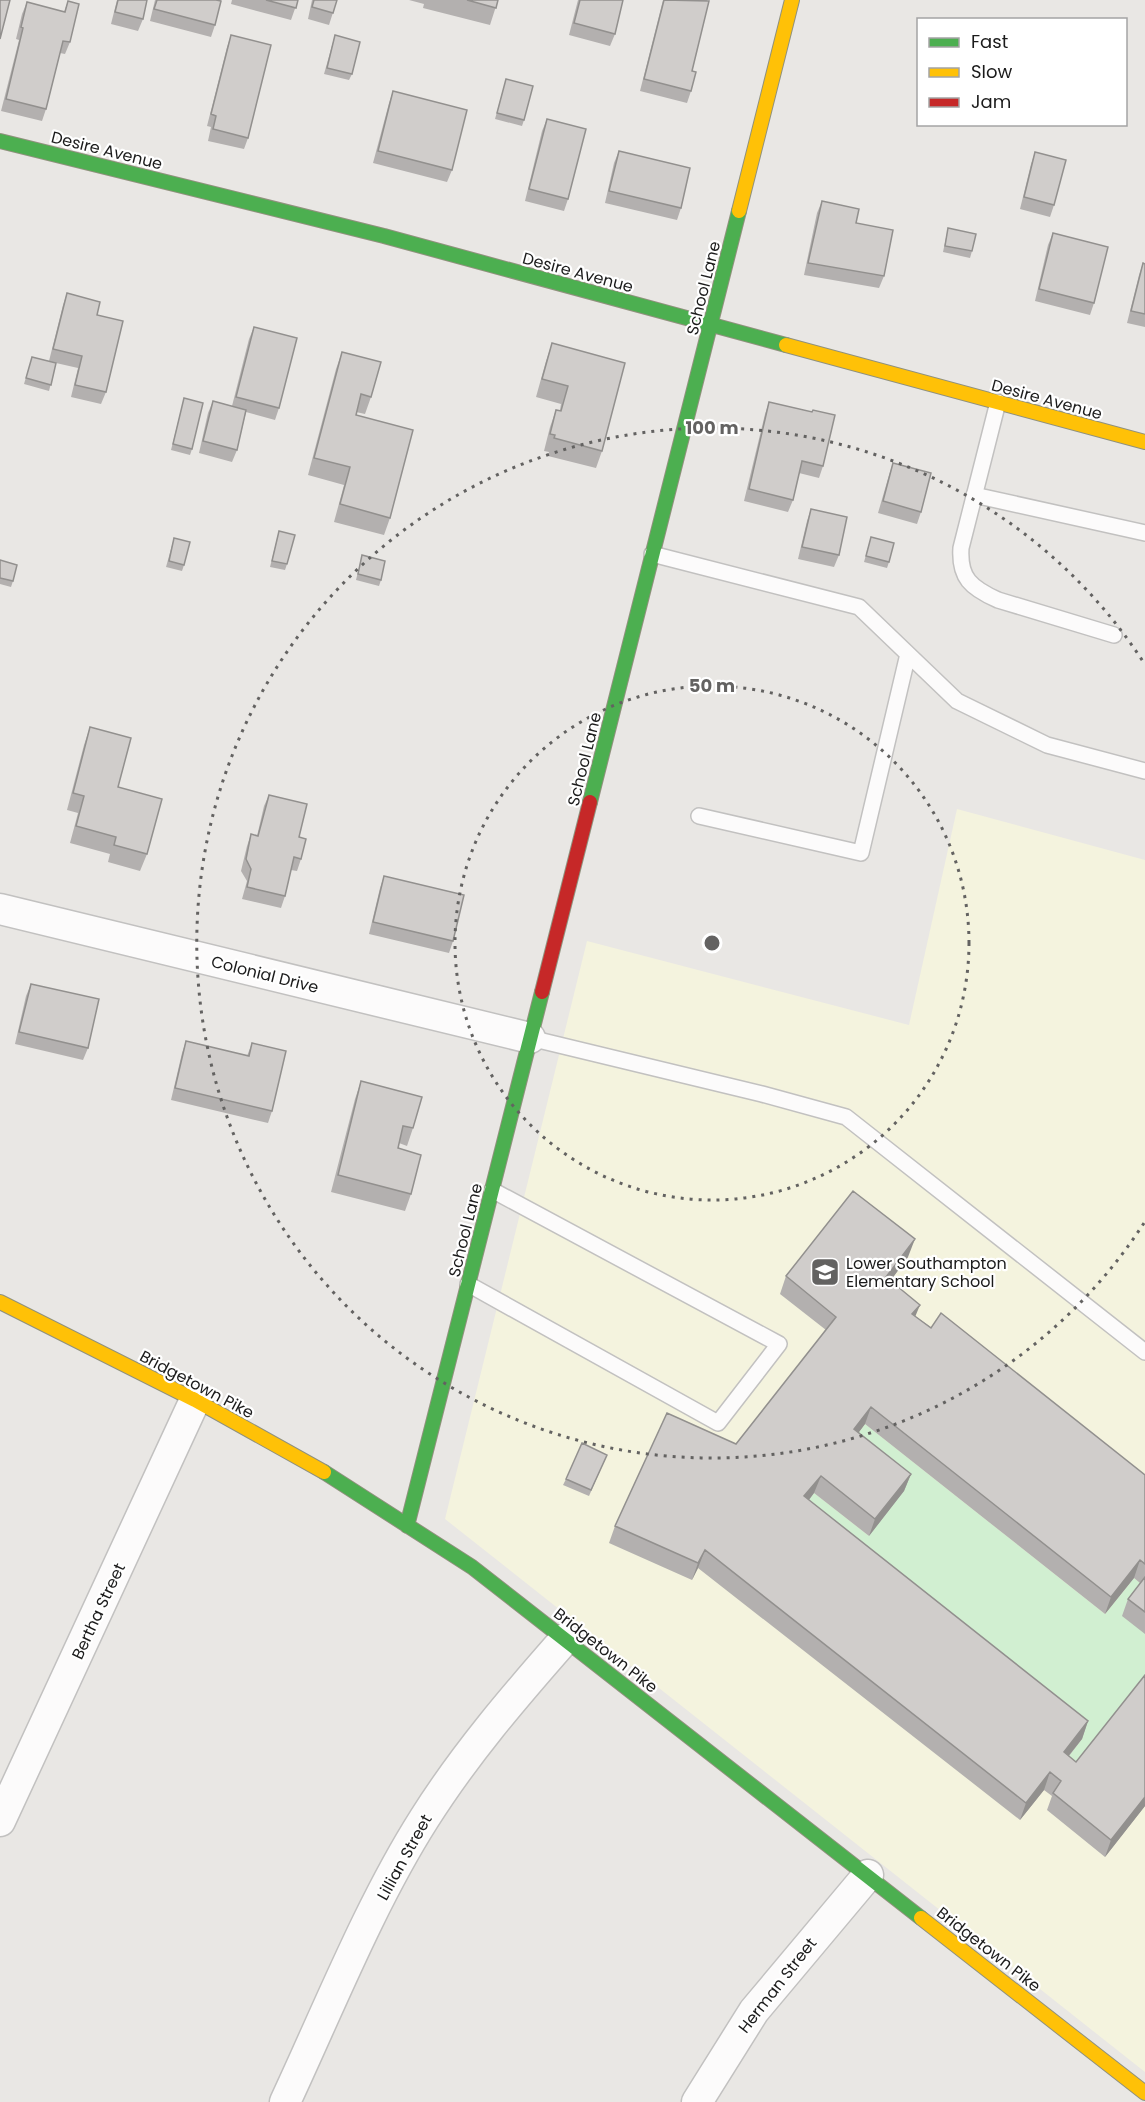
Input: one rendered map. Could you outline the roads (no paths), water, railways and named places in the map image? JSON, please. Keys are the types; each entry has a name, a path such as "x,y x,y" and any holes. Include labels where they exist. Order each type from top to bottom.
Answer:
{"street":[{"name":"School Lane","path":"407,1526 792,0"},
{"name":"Desire Avenue","path":"0,141 384,236 1145,442"},
{"name":"Colonial Drive","path":"0,909 530,1038"},
{"name":"Bridgetown Pike","path":"0,1302 195,1400 328,1474 472,1568 1145,2093"},
{"name":"Bertha Street","path":"0,1821 195,1400"},
{"name":"Lillian Street","path":"285,2102 391,1877 423,1820 459,1766 499,1715 565,1639"},
{"name":"Herman Street","path":"697,2102 754,2010 868,1875"}],"lane":[{"path":"998,402 961,548 960,564 965,578 979,592 1114,634"},
{"path":"974,495 1145,532"},
{"path":"652,554 859,608 957,701 1047,745 1145,771"},
{"path":"699,816 861,853 908,654"},
{"path":"530,1038 762,1094 846,1117 1145,1352"},
{"path":"468,1284 718,1424 778,1344 492,1190"}],"place":[{"name":"Lower Southampton Elementary School","path":"825,1272"}]}
